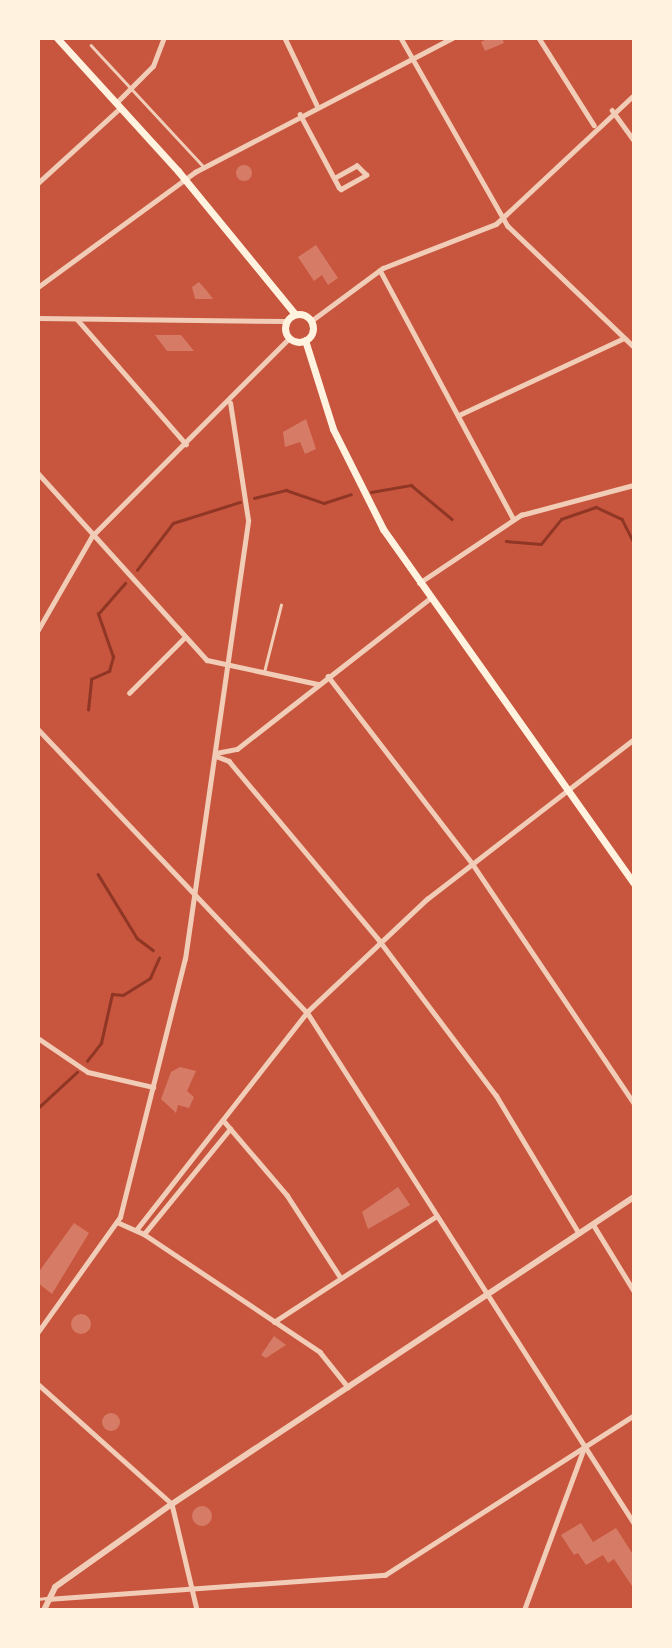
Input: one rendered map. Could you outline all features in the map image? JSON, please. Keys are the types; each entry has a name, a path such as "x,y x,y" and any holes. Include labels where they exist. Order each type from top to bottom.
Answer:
{"main road":[{"path":"57,38 185,179 295,314 311,321 305,340 345,458 418,584 634,883"},
{"path":"295,314 286,321 289,338 305,340"}],"street":[{"path":"38,183 118,106 153,66 164,38"},
{"path":"285,38 317,105"},
{"path":"401,38 503,219 622,339 634,347"},
{"path":"38,287 204,167 317,105 452,38"},
{"path":"539,38 594,125"},
{"path":"311,321 380,270 503,219 550,179 594,125 634,95"},
{"path":"612,110 634,140"},
{"path":"300,114 335,178 345,191 366,177 357,166 335,178"},
{"path":"380,270 513,518"},
{"path":"38,318 286,321"},
{"path":"77,318 186,444"},
{"path":"38,630 92,536 229,402 289,338"},
{"path":"459,415 622,339"},
{"path":"38,1332 117,1222 153,1087 195,898 249,514 229,402"},
{"path":"38,473 206,660 318,684"},
{"path":"418,584 513,518 634,485"},
{"path":"216,755 232,751 429,599"},
{"path":"129,693 185,637"},
{"path":"328,676 472,863 634,1103"},
{"path":"38,729 195,898 307,1012 435,1217 634,1523"},
{"path":"137,1229 307,1012 379,940 563,788 634,739"},
{"path":"229,761 232,751"},
{"path":"216,755 229,761 379,940 504,1108 579,1233"},
{"path":"38,1038 88,1072 153,1087"},
{"path":"223,1120 287,1195 341,1278"},
{"path":"144,1234 230,1129"},
{"path":"182,1172 191,1179"},
{"path":"43,1599 172,1504 634,1197"},
{"path":"274,1322 435,1217"},
{"path":"117,1222 137,1229 329,1359 348,1387"},
{"path":"593,1224 634,1291"},
{"path":"38,1384 172,1504 197,1592 197,1609"},
{"path":"43,1599 197,1592 385,1575 634,1415"},
{"path":"524,1609 584,1447"},
{"path":"43,1599 44,1609"}],"lane":[{"path":"91,45 204,167"},
{"path":"264,672 281,606"}],"building":[{"path":"489,38 502,38 504,43 485,51 481,42"},
{"path":"241,165 247,165 252,173 250,179 241,181 236,176 236,170"},
{"path":"316,245 338,278 328,285 322,275 314,281 298,257"},
{"path":"199,282 213,299 195,299 192,287"},
{"path":"155,335 181,335 194,351 167,351"},
{"path":"306,419 316,449 305,454 300,442 285,447 283,432"},
{"path":"180,1067 196,1071 187,1091 194,1097 189,1108 178,1105 176,1113 161,1099 171,1072"},
{"path":"398,1187 410,1205 368,1229 362,1212"},
{"path":"74,1223 89,1233 52,1294 38,1283 38,1273"},
{"path":"81,1314 88,1317 91,1324 88,1331 81,1334 74,1331 71,1324 74,1317"},
{"path":"274,1336 286,1345 266,1358 261,1355"},
{"path":"111,1413 117,1416 120,1422 117,1428 111,1431 105,1428 102,1422 105,1416"},
{"path":"202,1506 209,1509 212,1516 209,1523 202,1526 195,1523 192,1516 195,1509"},
{"path":"581,1523 593,1542 616,1528 634,1556 634,1589 614,1559 608,1563 603,1555 586,1565 578,1553 574,1555 561,1535"}],"waterway":[{"path":"371,492 411,485 452,519"},
{"path":"254,498 286,490 324,503 351,494"},
{"path":"137,570 173,523 240,502"},
{"path":"506,541 541,544 561,519 596,507 622,519 634,543"},
{"path":"88,710 91,679 109,671 113,657 98,614 125,583"},
{"path":"98,874 137,938 153,950"},
{"path":"87,1061 101,1043 112,994 123,995 150,978 159,958"},
{"path":"38,1108 77,1072"}]}
